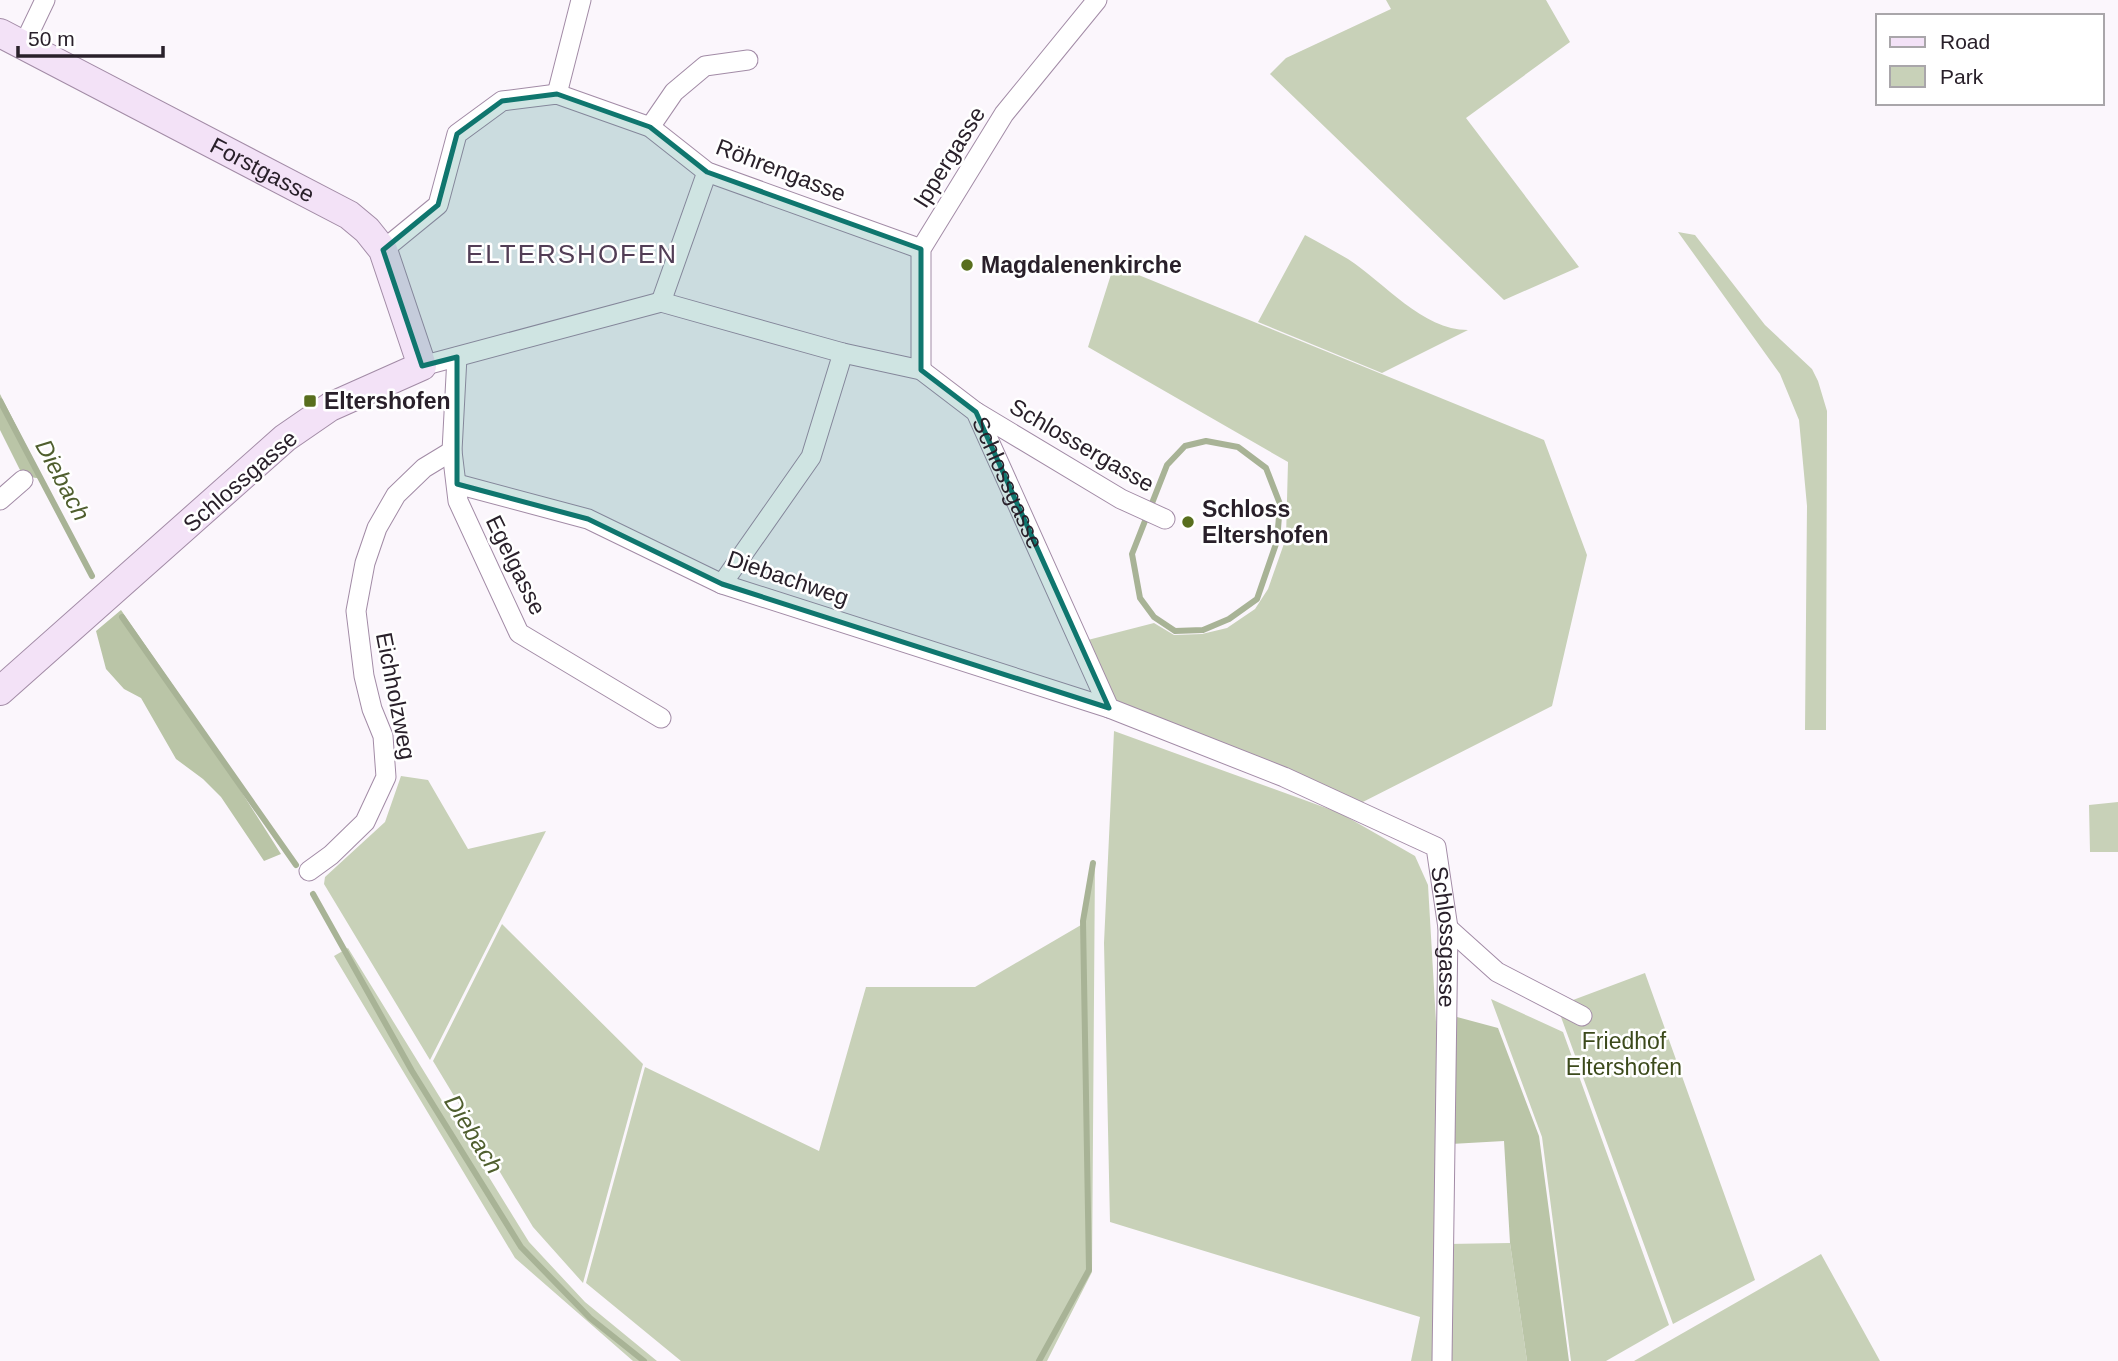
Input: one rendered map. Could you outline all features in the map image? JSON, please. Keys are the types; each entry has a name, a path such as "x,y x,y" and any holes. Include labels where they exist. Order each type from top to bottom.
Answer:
{"street":[{"name":"Forstgasse","path":"45,0 11,40 349,215 368,230 383,250 422,366"},
{"path":"557,94 580,0"},
{"name":"Ippergasse","path":"921,249 1004,114 1096,0"},
{"path":"650,127 674,92 705,66 748,60"},
{"name":"Röhrengasse","path":"383,250 438,205 457,134 502,101 557,94 650,127 707,172 921,249"},
{"path":"661,302 707,172"},
{"path":"921,249 921,370"},
{"name":"Schlossgasse","path":"0,691 285,438 330,407 422,366 661,302 843,353 921,370 976,412 1110,708 1284,777 1436,846 1448,928 1441,1361"},
{"path":"722,584 811,457 843,353"},
{"name":"Egelgasse","path":"457,357 452,451 458,501 519,633 661,718"},
{"name":"Schlossergasse","path":"976,412 1121,499 1160,517"},
{"name":"Eichholzweg","path":"309,870 331,855 365,822 386,778 383,736 364,676 356,611 365,563 377,528 396,495 424,468 452,451"},
{"path":"0,500 23,480"},
{"name":"Diebachweg","path":"457,484 588,519 722,584 1110,708"},
{"path":"1448,928 1497,972 1582,1016"}],"highlighted area":[{"path":"557,94 650,127 707,172 921,249 921,370 976,412 1109,708 722,584 588,519 457,484 457,357 422,366 383,250 438,205 457,134 502,101"}],"green space":[{"path":"1386,0 1546,0 1570,42 1466,118 1579,267 1504,300 1270,74 1286,58 1391,9"},
{"path":"1678,232 1695,235 1765,325 1812,369 1827,411 1826,730 1805,730 1807,506 1799,420 1780,374"},
{"path":"1305,235 1348,259 1420,314 1451,328 1468,330 1382,373 1258,322"},
{"path":"1114,265 1544,440 1587,555 1552,706 1351,808 1109,708 1080,642 1154,623 1174,635 1202,634 1227,628 1255,609 1268,589 1286,538 1288,462 1088,347"},
{"path":"0,394 43,479 23,476 0,430"},
{"path":"121,610 185,703 281,854 264,861 221,797 203,779 176,759 141,698 124,689 106,669 96,631"},
{"path":"1114,731 1340,813 1415,856 1428,885 1438,1056 1438,1361 1411,1361 1420,1317 1110,1222 1104,943"},
{"path":"401,776 428,780 468,849 546,831 430,1060 324,884 325,877 385,822"},
{"path":"2118,802 2118,852 2090,852 2089,805"},
{"path":"1095,860 1092,1272 1047,1361 681,1361 586,1283 645,1067 819,1151 866,987 975,987 1081,925"},
{"path":"502,924 643,1064 583,1283 533,1227 433,1061"},
{"path":"348,948 529,1242 585,1302 657,1361 633,1361 515,1258 334,956"},
{"name":"Friedhof Eltershofen","path":"1645,973 1755,1280 1673,1324 1557,1006"},
{"path":"1491,999 1563,1032 1669,1325 1606,1361 1571,1361 1542,1137"},
{"path":"1457,1017 1498,1028 1539,1136 1569,1361 1527,1361 1510,1243 1504,1141 1451,1144"},
{"path":"1510,1243 1527,1361 1451,1361 1447,1244"},
{"path":"1821,1254 1880,1361 1634,1361"}],"waterway":[{"name":"Diebach","path":"0,401 92,576"},
{"path":"1206,441 1238,447 1266,468 1280,504 1277,541 1257,599 1229,619 1203,630 1175,631 1154,617 1140,598 1132,554 1167,465 1185,446 1206,441"},
{"name":"Diebach","path":"122,617 296,865"},
{"path":"1039,1361 1089,1270 1083,921 1093,863"},
{"name":"Diebach","path":"313,894 412,1071 521,1247 590,1318 644,1361"}],"place":[{"name":"Magdalenenkirche","path":"967,265"},
{"name":"Eltershofen","path":"310,401"},
{"name":"Schloss Eltershofen","path":"1188,522"}],"district":[{"name":"ELTERSHOFEN","path":"572,254"}]}
